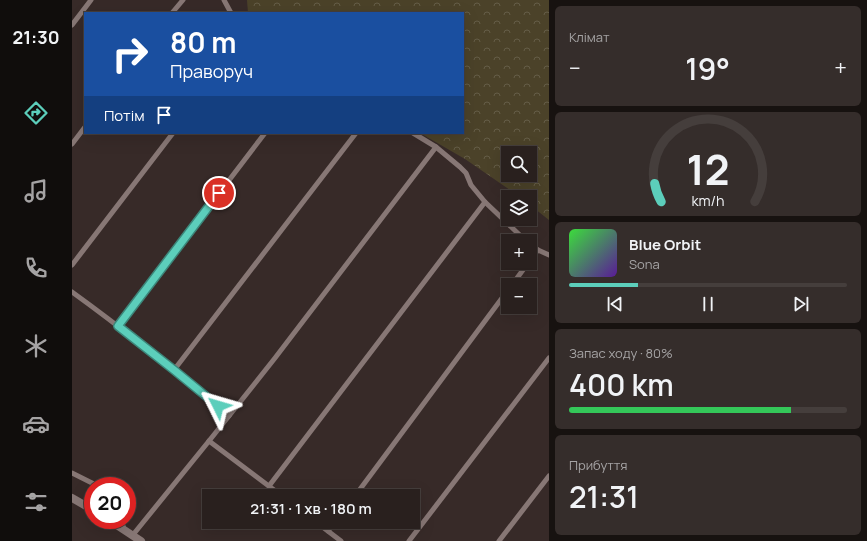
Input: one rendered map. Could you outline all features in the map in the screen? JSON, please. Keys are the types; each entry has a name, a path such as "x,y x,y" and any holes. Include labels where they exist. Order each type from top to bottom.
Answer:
{"street":[{"path":"72,498 84,505"},
{"path":"123,529 129,538 140,541"}],"lane":[{"path":"72,25 91,0"},
{"path":"173,12 182,0"},
{"path":"224,0 230,12"},
{"path":"72,144 84,128"},
{"path":"72,265 172,134"},
{"path":"118,326 264,134"},
{"path":"174,370 355,134"},
{"path":"415,134 436,147 460,167 485,202 519,234"},
{"path":"129,538 280,352 436,147"},
{"path":"269,486 485,202"},
{"path":"538,250 549,255"},
{"path":"72,292 174,370 229,416"},
{"path":"360,489 501,299"},
{"path":"409,541 549,358"},
{"path":"209,441 273,489"},
{"path":"72,473 84,479"},
{"path":"499,541 549,476"},
{"path":"325,529 341,541"}],"green space":[{"path":"247,0 549,0 549,220 537,211 537,190 510,190 465,159 422,134 464,134 464,12 248,12"}],"route":[{"path":"218,406 118,326 219,193"}]}
